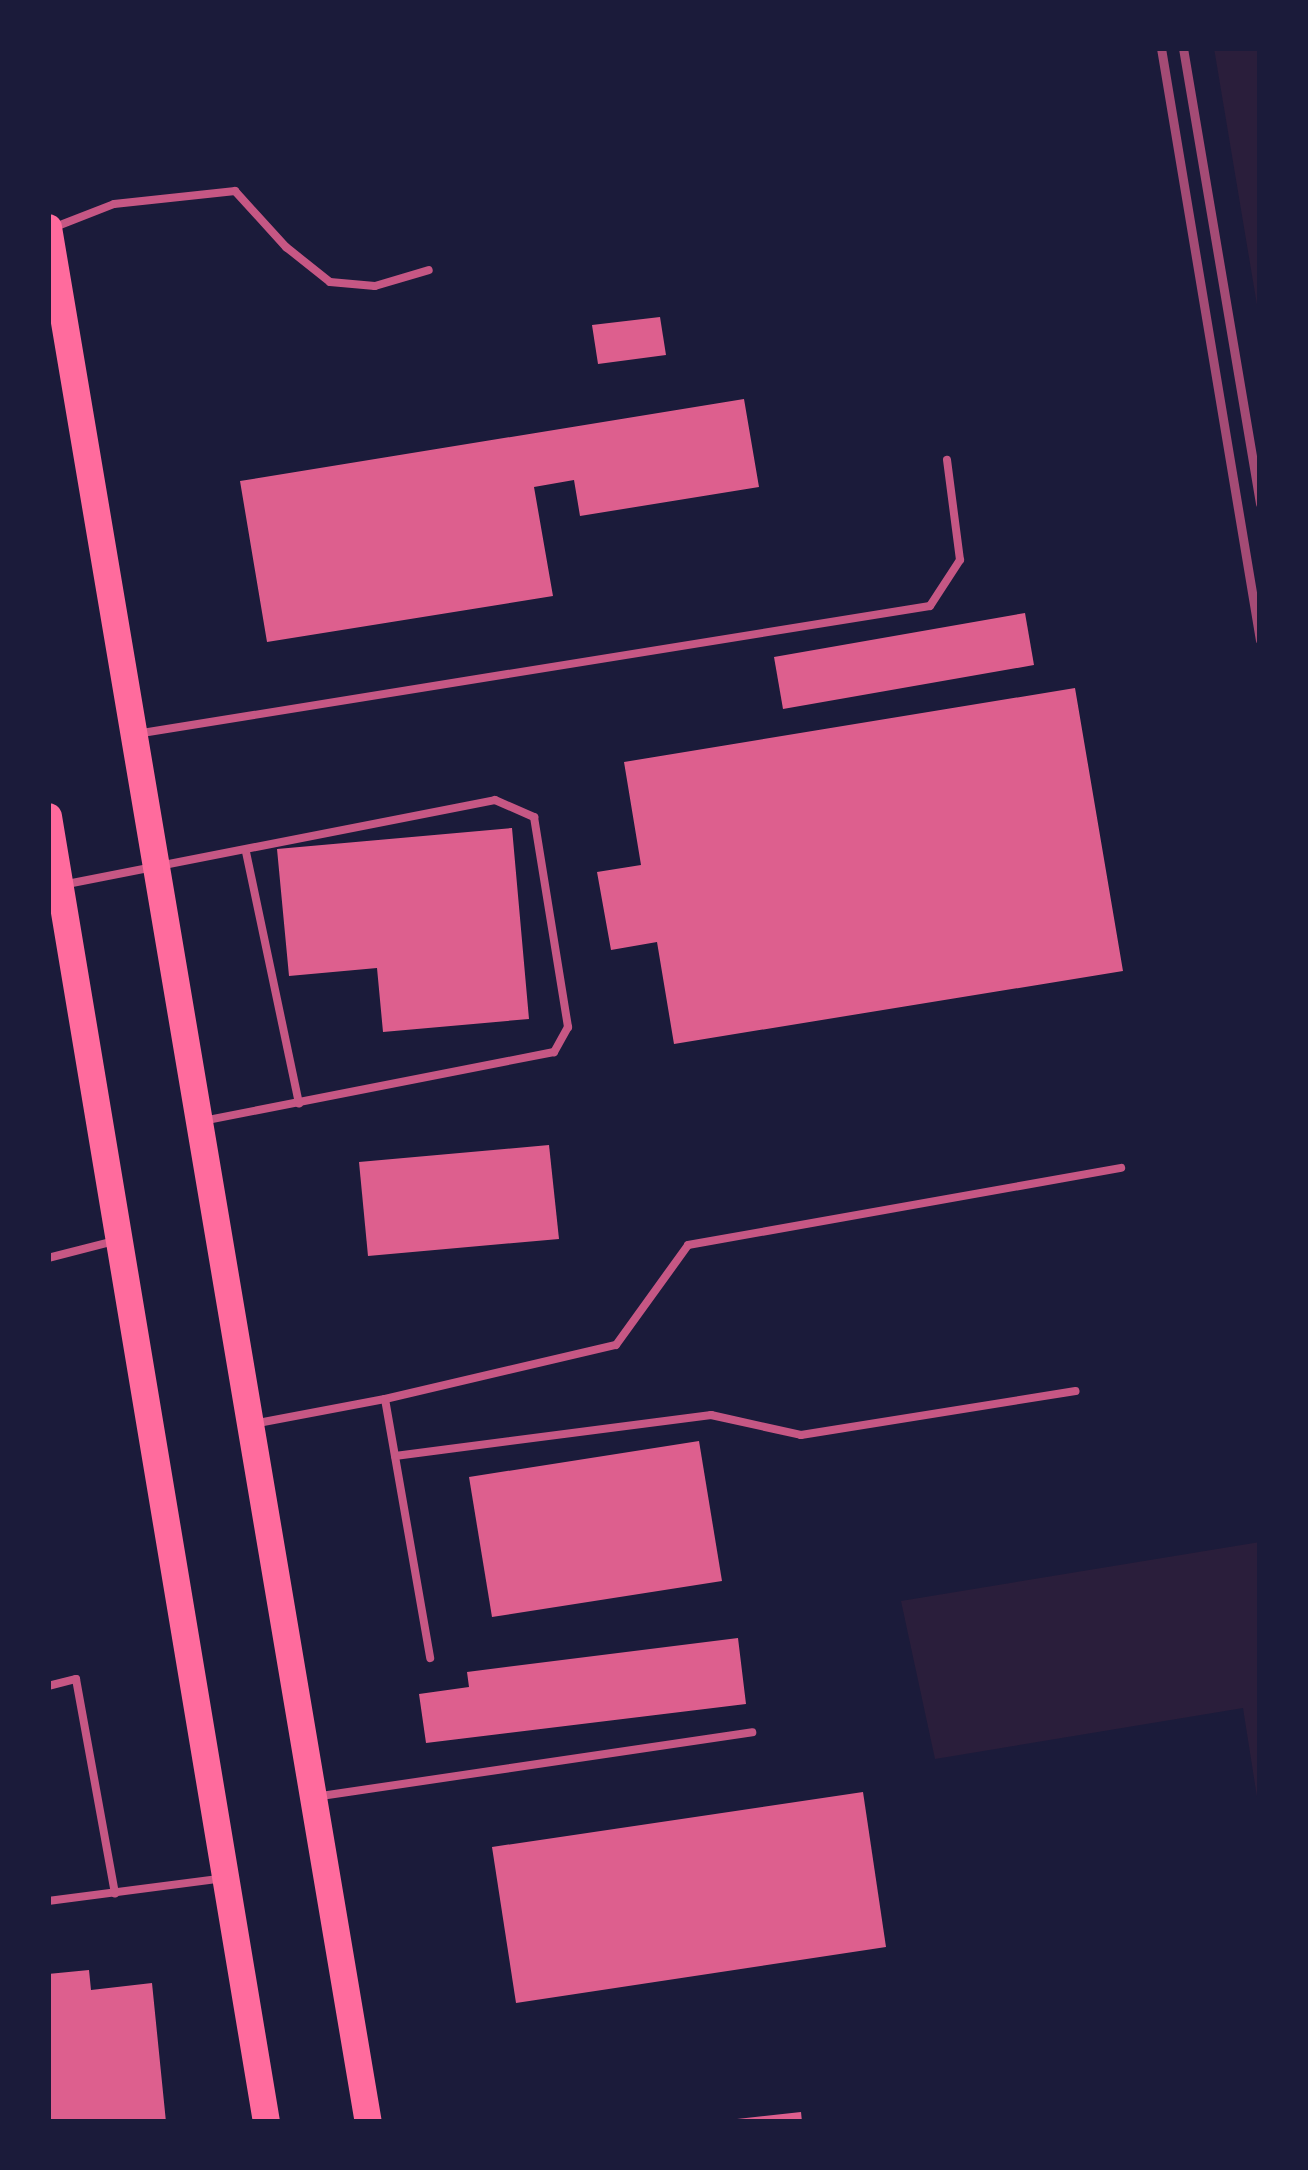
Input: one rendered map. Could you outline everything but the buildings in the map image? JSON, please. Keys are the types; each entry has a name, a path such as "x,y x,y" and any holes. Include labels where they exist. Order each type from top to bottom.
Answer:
{"main road":[{"path":"48,229 368,2122"},
{"path":"48,816 54,886 266,2122"}],"lane":[{"path":"48,229 114,204 235,191 286,247 330,281 376,286 429,269"},
{"path":"134,735 930,606 960,560 947,460"},
{"path":"54,886 158,870 494,800 522,807 538,829 568,1027 563,1042 539,1059 200,1121"},
{"path":"246,852 298,1103"},
{"path":"251,1424 616,1346 688,1245 1121,1168"},
{"path":"48,1258 118,1240"},
{"path":"395,1456 711,1415 801,1435 1076,1391"},
{"path":"385,1399 430,1658"},
{"path":"48,1686 76,1679 115,1893"},
{"path":"313,1798 752,1732"},
{"path":"48,1901 225,1879"}],"shaded area":[{"path":"1214,48 1260,48 1260,323"},
{"path":"1260,1542 1260,1816 1243,1708 935,1759 901,1601"}],"railway":[{"path":"1161,48 1260,640"},
{"path":"1183,48 1260,504"}]}
